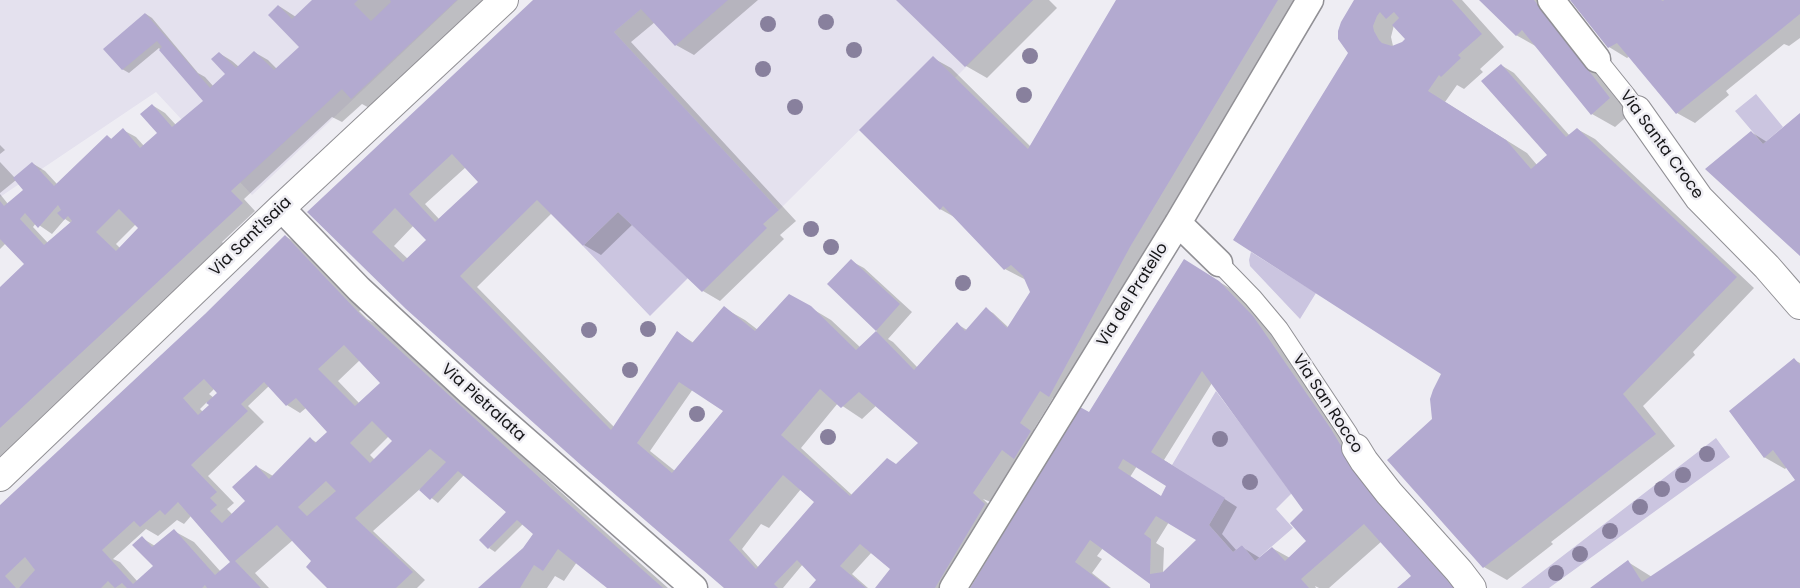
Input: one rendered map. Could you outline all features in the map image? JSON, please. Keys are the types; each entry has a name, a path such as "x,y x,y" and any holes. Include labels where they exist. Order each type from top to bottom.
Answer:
{"street":[{"name":"Via Sant'Isaia","path":"0,477 281,208 504,0"},
{"name":"Via del Pratello","path":"953,588 1178,223 1310,0"},
{"name":"Via Santa Croce","path":"1551,0 1596,59"},
{"name":"Via Santa Croce","path":"1636,110 1699,198 1767,267 1800,304"},
{"name":"Via Pietralata","path":"281,208 359,288 470,392 694,588"},
{"name":"Via San Rocco","path":"1178,223 1219,263"},
{"name":"Via San Rocco","path":"1356,448 1388,493 1459,571 1472,588"}],"lane":[{"name":"Via Santa Croce","path":"1596,59 1636,110"},
{"name":"Via San Rocco","path":"1219,263 1253,298 1279,329 1356,448"}],"shaded area":[{"path":"0,0 458,0 252,195 156,92 0,197"},
{"path":"651,0 1033,0 955,78 933,57 779,210 614,32"},
{"path":"1756,94 1783,127 1763,144 1735,111"},
{"path":"618,212 688,278 650,316 583,246"},
{"path":"1251,252 1316,293 1300,319 1250,266"},
{"path":"1216,391 1292,493 1276,509 1293,528 1255,561 1242,545 1233,552 1209,525 1224,499 1172,465"},
{"path":"1716,438 1730,457 1549,588 1521,588"}],"building":[{"path":"312,0 358,0 354,4 371,21 391,2 390,0 457,0 351,99 342,89 231,191 243,203 0,428 0,287 24,264 0,239 0,201 4,206 23,190 13,178 32,162 54,186 107,135 111,139 123,128 140,148 157,133 140,114 152,104 172,127 203,101 159,50 162,47 157,41 122,70 103,49 145,13 210,88 225,74 211,59 219,52 236,68 254,51 274,70 299,47 268,15 278,5 292,19","holes":["58,205 61,210 57,213 64,220 68,216 72,221 44,245 20,219 25,213 38,228","119,209 138,228 116,251 96,232"]},
{"path":"533,0 728,0 675,46 641,9 614,32 779,210 763,224 767,228 702,292 618,212 583,246 537,200 460,276 611,430 677,331 692,343 724,306 755,331 789,294 811,306 856,350 876,331 914,370 957,322 965,331 986,307 1007,328 1030,292 1023,276 1011,265 1004,270 943,206 940,210 859,130 933,56 1028,149 1116,0 1278,0 1130,247 1049,397 1040,391 1020,423 1031,431 1014,459 1002,450 973,493 985,504 935,588 875,588 890,569 860,544 840,566 866,588 809,588 816,580 797,560 774,584 778,588 724,588 582,466 406,309 307,212","holes":["452,154 478,182 435,222 409,194","395,208 426,240 403,262 372,232","679,382 723,411 672,473 637,443","820,389 841,408 859,392 918,443 896,464 887,458 850,496 781,435","783,475 814,502 756,569 729,540"]},
{"path":"896,0 1033,0 965,67"},
{"path":"1354,0 1452,0 1482,34 1458,55 1461,58 1441,77 1439,75 1428,91 1506,140 1531,169 1547,155 1481,81 1501,64 1566,137 1577,128 1737,277 1623,394 1656,434 1483,568 1387,460 1432,419 1430,399 1441,374 1233,240 1348,53 1338,39 1341,22","holes":["1380,12 1386,19 1394,12 1399,18 1392,25 1405,39 1402,42 1392,46 1379,40 1373,26"]},
{"path":"1479,0 1534,0 1610,98 1591,115 1522,30 1516,36"},
{"path":"1570,0 1800,0 1800,14 1676,114 1617,43 1608,48"},
{"path":"1800,113 1800,256 1705,169 1751,131 1763,144"},
{"path":"285,235 360,314 663,588 607,588 558,549 543,571 534,565 520,588 478,588 523,548 533,534 517,520 488,549 479,540 506,512 458,471 430,500 419,490 446,462 430,449 355,518 413,572 396,588 327,588 306,567 311,561 277,525 235,561 261,588 207,588 205,585 202,588 127,588 122,583 115,588 108,581 101,588 19,588 35,570 25,557 5,576 16,588 0,588 0,505 205,314","holes":["344,345 380,383 355,406 318,369","204,379 217,393 206,403 209,405 198,415 183,398","264,382 286,406 296,398 327,432 315,443 310,437 269,479 256,465 232,487 245,501 222,523 210,511 217,505 210,498 217,492 191,465 248,411 241,404","372,421 392,441 370,463 350,443","326,481 336,491 307,516 298,507","178,502 230,562 215,575 174,529 152,547 142,536 132,545 153,566 133,584 102,550 134,521 140,527 160,510 165,515"]},
{"path":"851,259 900,304 876,331 827,284"},
{"path":"1184,259 1219,281 1253,316 1331,429 1366,488 1454,588 1397,588 1411,576 1364,524 1301,579 1309,588 1150,588 1150,584 1090,540 1075,562 1110,588 970,588 1080,407 1089,412","holes":["1202,371 1303,510 1290,523 1306,541 1285,561 1272,547 1255,561 1242,545 1233,552 1209,525 1225,498 1151,452","1123,459 1166,486 1161,496 1118,468","1156,516 1196,540 1163,572 1150,574 1151,539 1144,534"]},
{"path":"1794,358 1800,365 1800,588 1590,588 1628,560 1642,582 1795,480 1773,450 1764,458 1729,411"}]}
